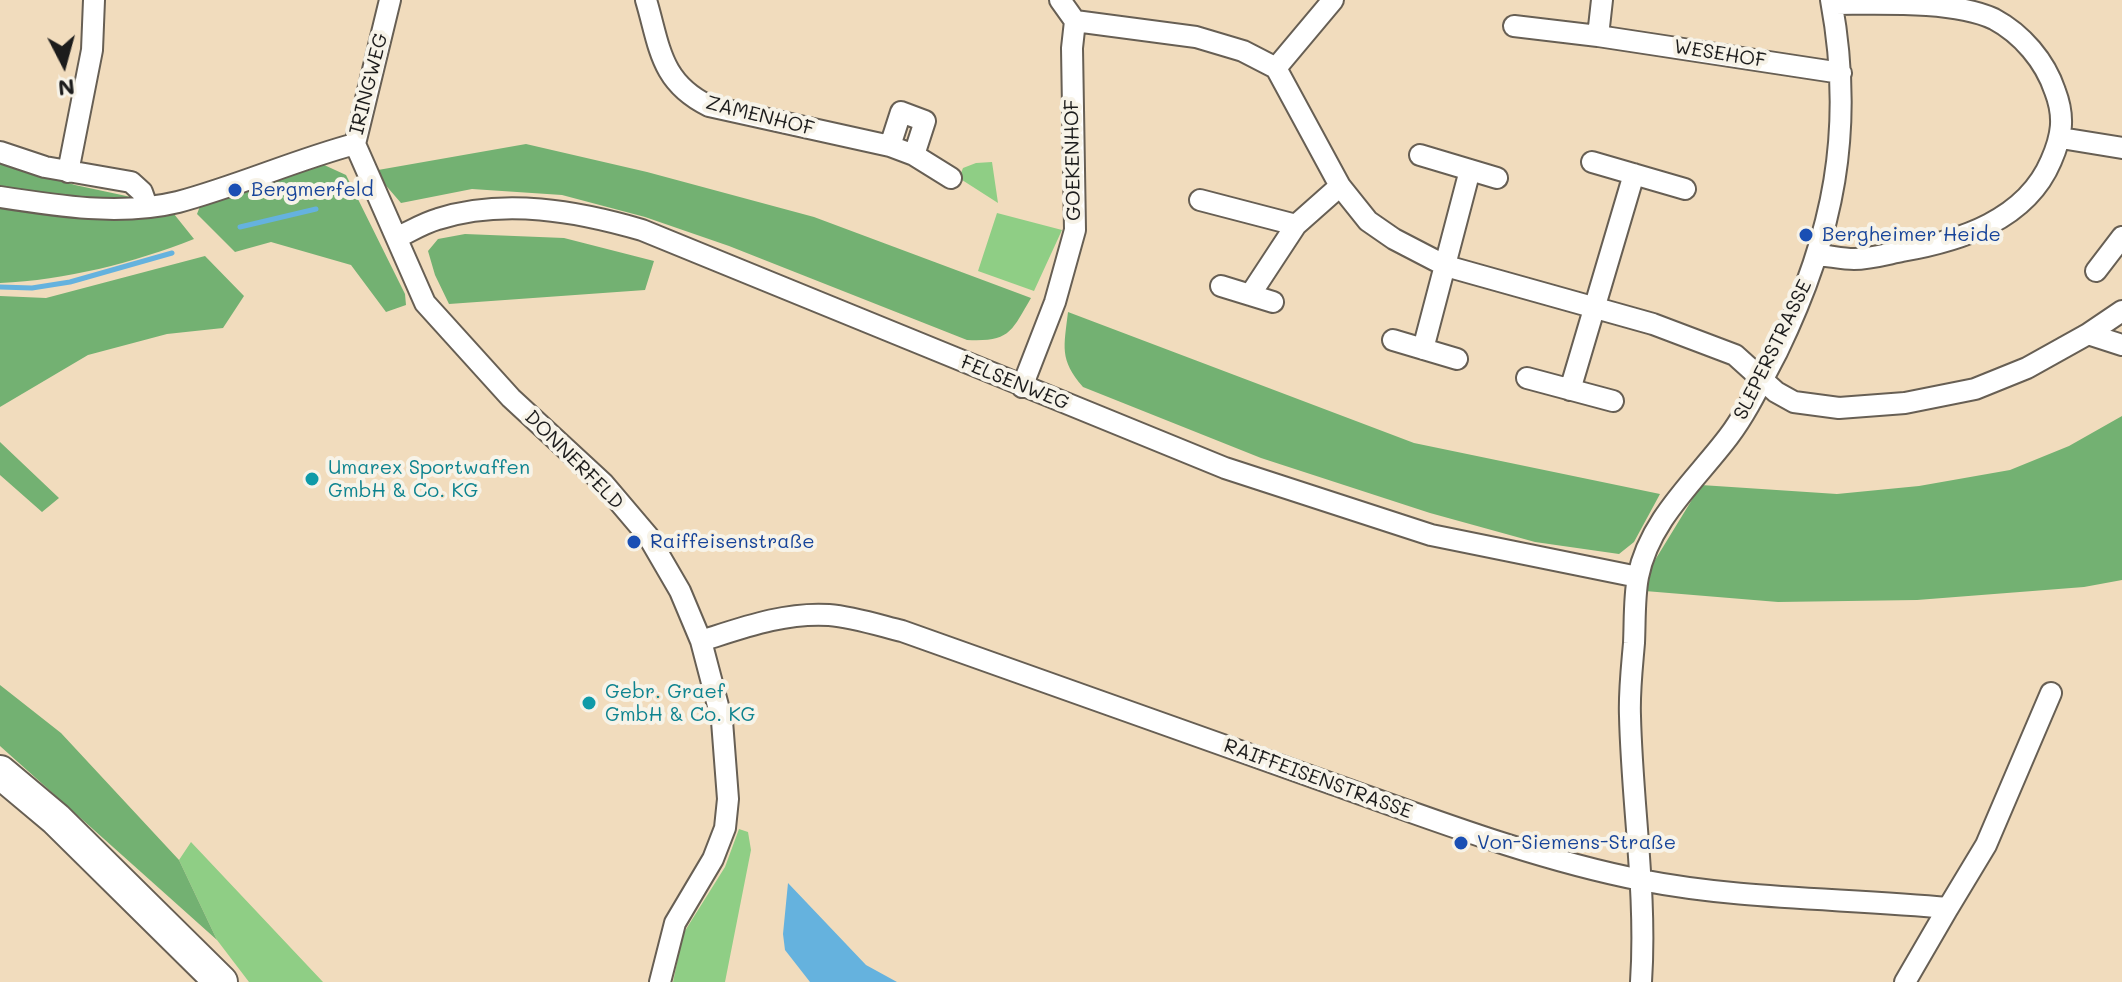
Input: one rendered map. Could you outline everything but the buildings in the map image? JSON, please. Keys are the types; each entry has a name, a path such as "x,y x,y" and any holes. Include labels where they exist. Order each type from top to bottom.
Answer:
{"main road":[{"path":"0,772 56,819 221,982"}],"street":[{"path":"68,172 92,50 94,0"},
{"name":"IRINGWEG","path":"147,206 177,202 355,144 390,0"},
{"name":"ZAMENHOF","path":"646,0 669,74 693,99 709,106 890,146 914,155 951,178"},
{"path":"1060,0 1075,21 1196,37 1243,51 1276,68 1340,186 1368,221 1394,239 1446,266 1594,310 1653,324 1735,355 1762,380 1794,402 1839,408 1905,403 1975,389 2027,368 2122,311"},
{"path":"1276,68 1333,0"},
{"path":"1598,36 1602,0"},
{"path":"1818,255 1853,259 1895,253 1965,237 1993,224 2026,198 2047,171 2061,138 2057,97 2048,70 2020,37 1993,18 1958,8 1831,2"},
{"name":"SLEPERSTRASSE","path":"1638,577 1647,549 1664,515 1731,433 1762,380 1801,300 1818,255 1831,206 1840,148 1841,73 1831,2"},
{"name":"GOEKENHOF","path":"1022,387 1055,302 1075,230 1072,48 1075,21"},
{"name":"WESEHOF","path":"1514,26 1841,73"},
{"path":"890,146 901,112 925,121 914,155"},
{"path":"2061,138 2122,148"},
{"name":"DONNERFELD","path":"355,144 425,303 511,398 603,483 648,536 680,591 701,641 722,721 728,799 725,828 713,859 675,923 660,982"},
{"path":"0,152 68,172 117,177 131,182 142,192 147,206 88,207 0,197"},
{"path":"1420,155 1497,178"},
{"path":"1592,162 1685,189"},
{"path":"1423,349 1470,170"},
{"path":"1570,390 1634,174"},
{"path":"1250,295 1296,225 1340,186"},
{"path":"1200,200 1296,225"},
{"name":"FELSENWEG","path":"398,237 437,219 475,210 509,208 603,219 642,230 1225,468 1431,535 1638,577"},
{"path":"2096,271 2122,237"},
{"path":"1221,286 1273,302"},
{"path":"2088,334 2122,345"},
{"path":"1393,340 1457,359"},
{"path":"1527,378 1613,401"},
{"path":"1638,577 1630,715 1642,880 1641,982"},
{"name":"RAIFFEISENSTRASSE","path":"701,641 767,621 807,615 846,617 902,631 1463,830 1642,880 1801,898 1948,908"},
{"path":"1905,982 1986,845 2051,693"}],"green space":[{"path":"526,144 647,172 814,217 1031,298 1013,327 1001,337 967,340 729,246 645,217 562,195 472,189 401,203 382,181 378,170"},
{"path":"0,160 75,185 131,197 138,213 174,214 194,239 99,269 0,283"},
{"path":"992,162 998,203 959,178 963,168"},
{"path":"322,164 346,175 405,294 406,305 386,312 351,265 271,242 235,252 197,214 202,201"},
{"path":"997,213 1062,230 1034,291 978,271"},
{"path":"465,234 564,238 654,261 645,290 449,304 428,251 438,239"},
{"path":"205,256 244,296 223,328 167,334 88,355 0,407 0,296 46,298"},
{"path":"1068,312 1414,443 1660,494 1634,542 1619,554 1535,542 1430,513 1261,458 1083,387 1070,368 1065,352"},
{"path":"2122,416 2122,580 2084,587 1917,600 1778,602 1645,591 1644,578 1701,485 1837,494 1919,486 2010,470 2069,446"},
{"path":"0,442 59,498 42,512 0,475"},
{"path":"0,685 61,733 179,860 217,940 0,746"},
{"path":"739,829 748,832 751,850 725,982 673,982 683,934 725,867"},
{"path":"191,842 323,982 249,982 217,940 179,860"}],"water":[{"path":"788,883 866,965 897,982 810,982 785,950 783,934"}],"waterway":[{"path":"240,227 316,209"},
{"path":"0,287 32,288 70,282 172,253"}],"place":[{"name":"Bergmerfeld","path":"235,190"},
{"name":"Bergheimer Heide","path":"1806,235"},
{"name":"Umarex Sportwaffen GmbH & Co. KG","path":"312,479"},
{"name":"Raiffeisenstraße","path":"634,542"},
{"name":"Gebr. Graef GmbH & Co. KG","path":"589,703"},
{"name":"Von-Siemens-Straße","path":"1461,843"}]}
